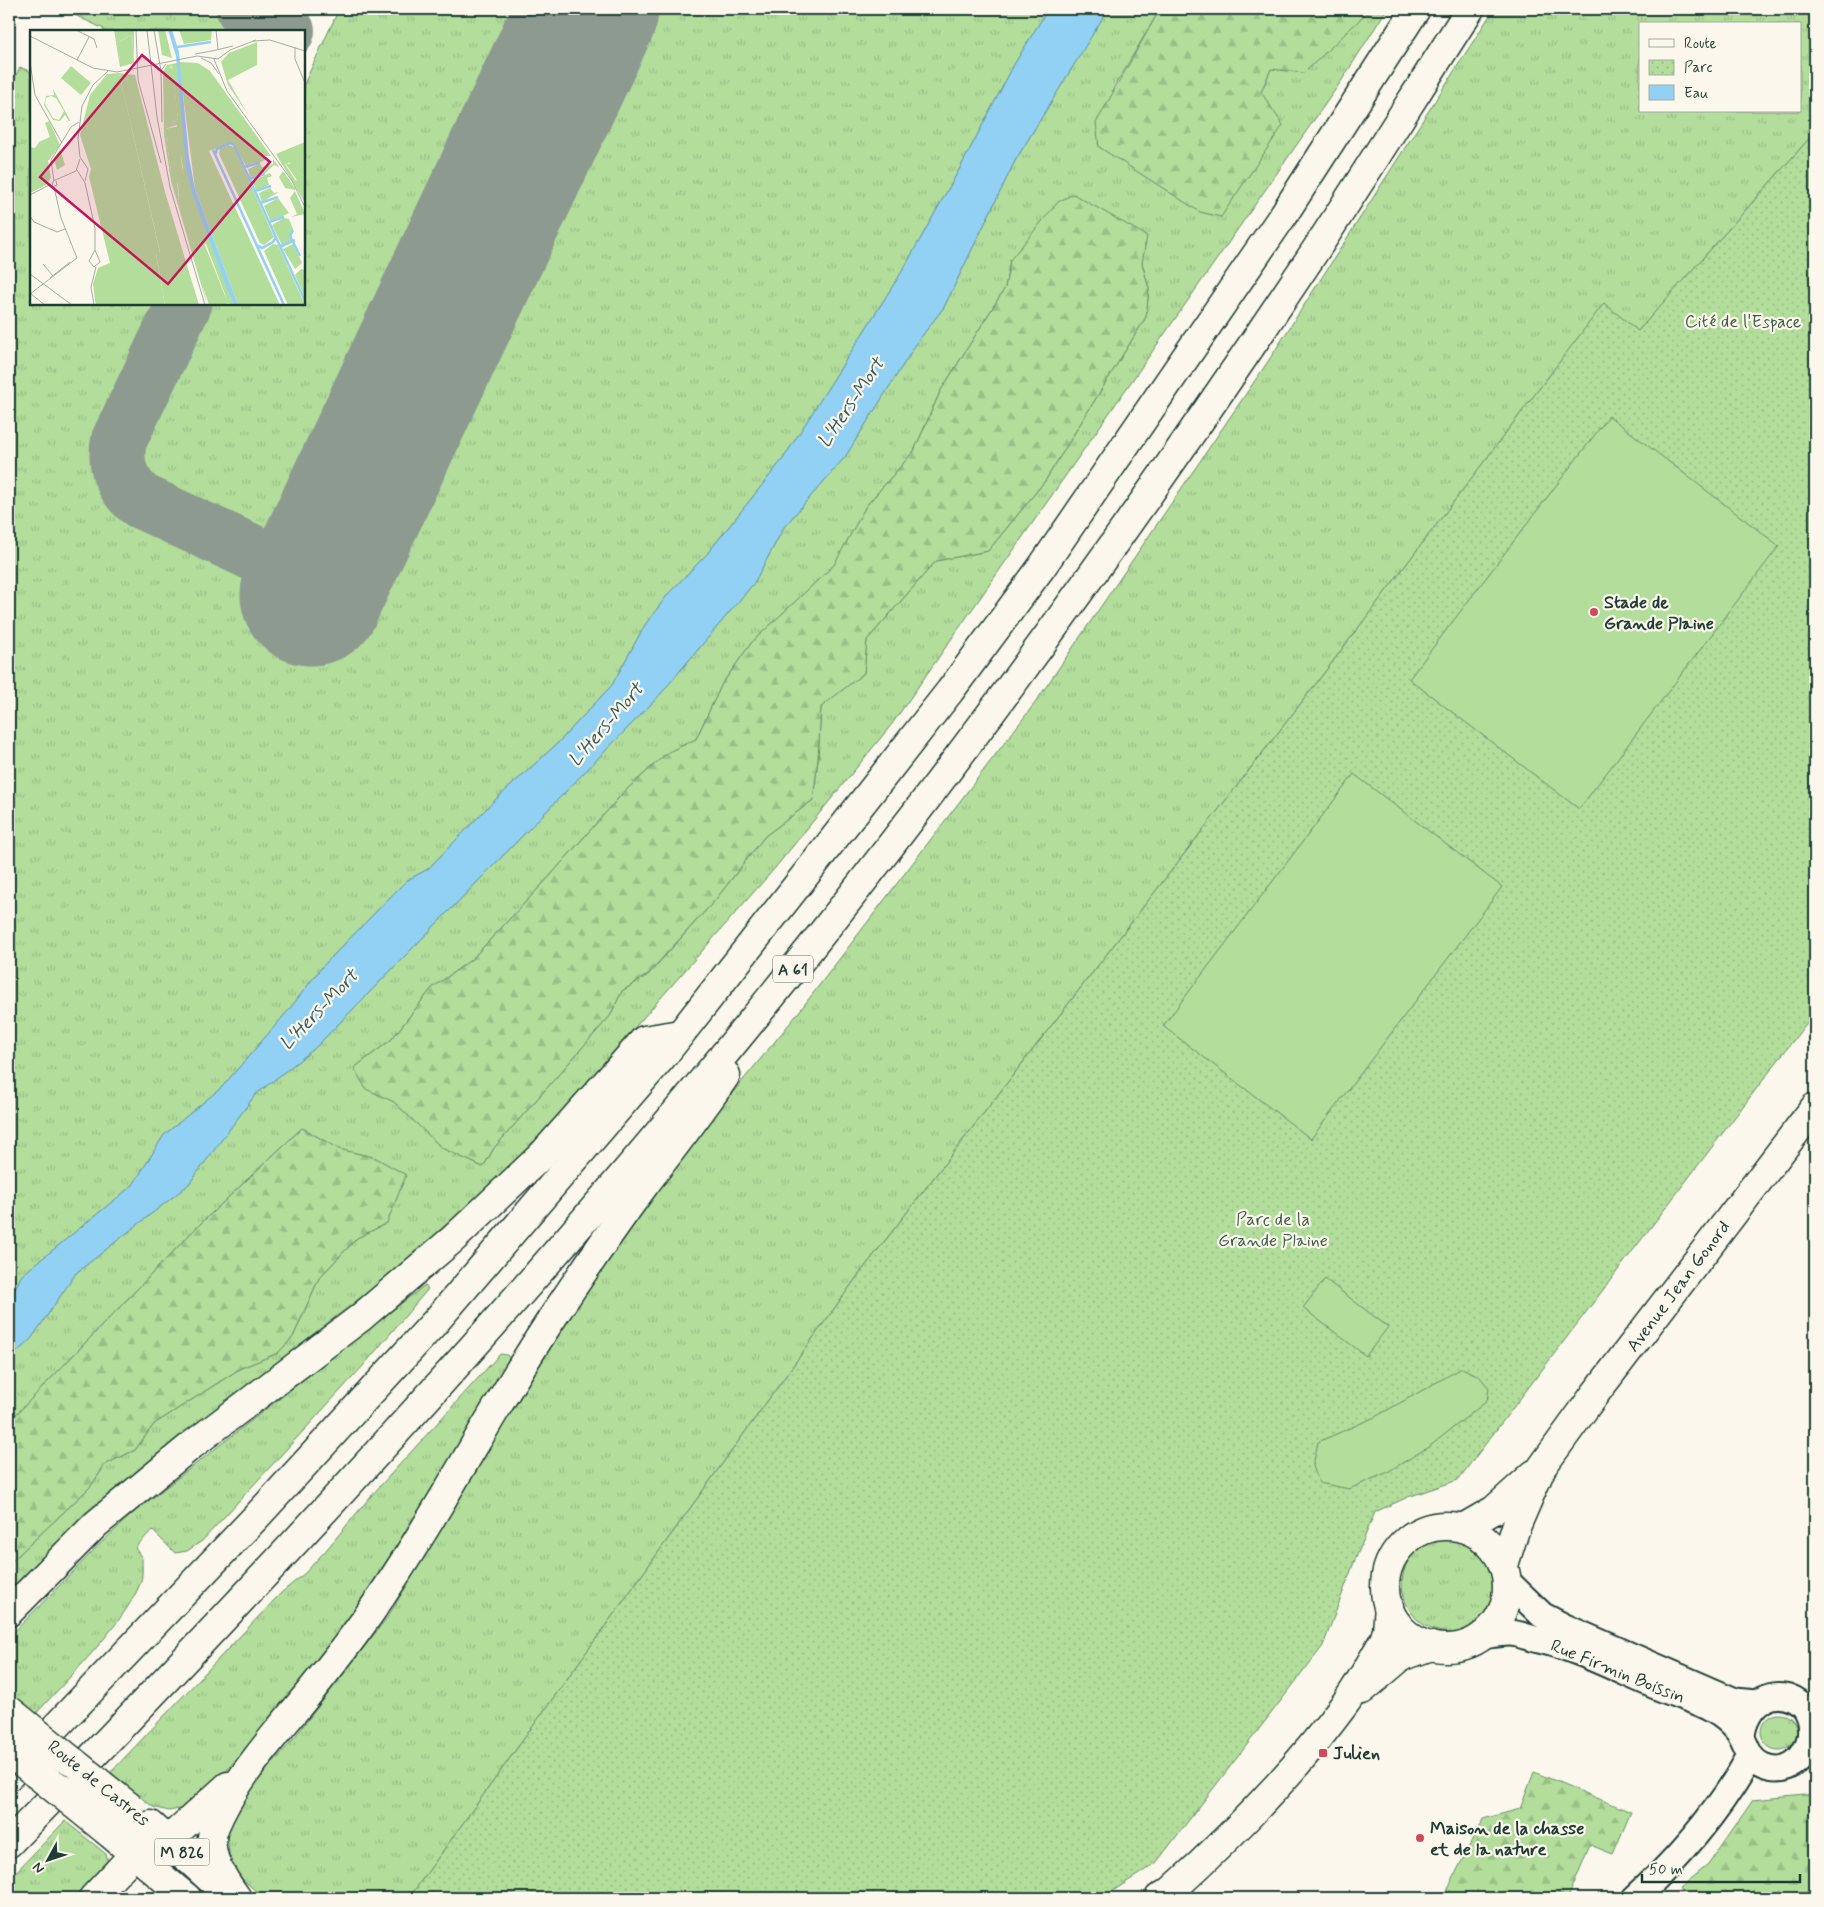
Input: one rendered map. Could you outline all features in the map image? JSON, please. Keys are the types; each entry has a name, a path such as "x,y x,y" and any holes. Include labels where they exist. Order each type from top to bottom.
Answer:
{"main road":[{"name":"A 61","path":"21,1774 436,1321 638,1086 680,1034 950,691 1040,568 1284,214 1416,9"},
{"name":"A 61","path":"9,1843 245,1596 468,1352 651,1142 812,946 1034,655 1108,553 1321,242 1470,9"},
{"path":"237,1898 214,1859 212,1835 215,1825 251,1765 319,1681 374,1607 421,1536 546,1328 638,1195 692,1126 812,946"},
{"path":"9,1612 96,1524 192,1445 360,1318 478,1217 542,1155 644,1040 680,1034"},
{"name":"Avenue Jean Gonord","path":"1463,1528 1494,1510 1542,1467 1595,1394 1815,1107"},
{"name":"Avenue Jean Gonord","path":"1345,1704 1401,1657 1431,1646 1458,1647 1482,1636 1494,1626 1502,1612 1507,1597 1506,1573 1516,1527 1542,1467"},
{"name":"Avenue Jean Gonord","path":"1159,1898 1171,1891 1246,1821 1281,1783 1345,1704 1384,1640 1387,1631 1388,1606 1386,1580 1394,1555 1402,1544 1424,1529 1450,1525 1463,1528 1474,1532 1492,1546 1506,1573"},
{"name":"Avenue Jean Gonord","path":"1388,1606 1394,1617 1409,1635 1431,1646"},
{"name":"Route de Castres","path":"9,1710 74,1762 119,1821 134,1854 187,1898"},
{"path":"9,1730 24,1740 74,1762"},
{"name":"Route de Castres","path":"9,1752 21,1774 119,1821"},
{"path":"93,1898 134,1854 168,1839 251,1765"},
{"path":"119,1821 168,1839"},
{"name":"M 826","path":"168,1839 232,1898"}],"street":[{"name":"Rue Firmin Boissin","path":"1506,1573 1542,1615 1565,1627 1735,1701 1757,1703"},
{"name":"Rue Firmin Boissin","path":"1482,1636 1510,1633 1559,1644 1722,1714 1746,1746"},
{"path":"1635,1898 1710,1816 1738,1777 1746,1746 1743,1723 1748,1712 1757,1703 1768,1698 1781,1696 1793,1700 1812,1712 1814,1739 1808,1761 1789,1768 1775,1769 1761,1765 1746,1746"}],"green space":[{"path":"62,9 221,9 261,30 104,30"},
{"path":"339,9 537,9 299,511 279,528 265,534 256,533 201,513 147,487 140,482 133,469 133,450 158,384 198,305 305,305 305,82"},
{"path":"637,9 1048,9 1015,63 959,170 903,270 783,459 707,554 669,593 645,625 612,685 559,742 492,803 428,869 406,881 322,967 288,1011 222,1087 164,1135 133,1185 22,1275 9,1300 9,90 20,67 30,72 30,305 168,305 108,430 104,443 103,466 109,485 133,513 349,617"},
{"path":"1108,9 1160,9 1112,91 1261,92 1271,69 1371,9 1387,9 1342,80 892,724 775,868 542,1133 495,1181 387,1277 173,1443 94,1508 9,1591 9,1564 90,1487 106,1464 135,1450 154,1424 241,1368 278,1353 293,1337 319,1278 357,1238 387,1223 376,1158 339,1149 302,1128 196,1228 9,1422 9,1359 31,1339 76,1273 188,1185 255,1095 315,1048 658,697 754,583 784,527 845,457 918,341 944,307 1015,161","holes":["1010,260 1142,263 1149,289 1146,317 1045,481 988,551 936,561 867,640 864,673 821,706 818,759 813,800 765,836 716,899 648,975 622,991 610,1016 494,1148 483,1167 442,1148 394,1102 354,1068 391,1040 432,988 472,959 550,876 623,793 667,753 696,739 722,684 752,642 835,565 866,506 914,451 940,392 1005,288"]},
{"path":"1160,9 1371,9 1304,73 1271,69 1261,92 1283,125 1221,217 1200,212 1099,147 1096,123"},
{"path":"1494,9 1815,9 1815,132 1638,331 1604,304 1315,685 857,1277 409,1898 264,1898 235,1873 230,1862 227,1834 247,1792 290,1743 389,1615 578,1299 711,1119 795,1017 1035,703 1267,363"},
{"name":"Parc de la Grande Plaine","path":"1815,132 1815,1012 1458,1480 1408,1497 1375,1512 1323,1646 1156,1863 1102,1898 409,1898 857,1277 1315,685 1604,303 1638,331"},
{"path":"1073,194 1147,236 1142,263 1149,289 1146,317 1045,481 988,551 936,561 867,640 864,673 821,707 813,800 765,836 716,899 647,975 622,991 610,1016 494,1148 483,1167 442,1148 394,1102 366,1089 354,1068 391,1040 432,988 472,959 550,876 623,793 667,753 696,739 722,684 752,642 834,565 866,506 914,451 940,392 1005,288 1010,260 1058,202"},
{"name":"Stade de Grande Plaine","path":"1609,416 1779,546 1579,809 1409,679"},
{"path":"1354,774 1502,887 1311,1139 1163,1026"},
{"path":"302,1128 339,1149 376,1158 406,1175 387,1223 357,1238 319,1278 293,1337 278,1353 241,1368 154,1424 135,1450 106,1464 90,1487 9,1564 9,1422 196,1228"},
{"path":"1325,1279 1388,1327 1366,1356 1303,1308"},
{"path":"425,1285 428,1289 363,1366 202,1541 187,1551 175,1553 152,1530 135,1548 142,1558 142,1575 132,1601 107,1635 34,1716 9,1696 9,1637 99,1545 133,1513"},
{"path":"500,1354 507,1355 512,1360 369,1597 216,1783 186,1811 183,1808 169,1811 153,1807 110,1773 281,1593 305,1573 371,1496"},
{"path":"1462,1368 1479,1376 1489,1388 1487,1401 1430,1446 1386,1473 1349,1489 1319,1483 1313,1466 1318,1442 1375,1417"},
{"path":"1451,1535 1470,1539 1485,1550 1496,1565 1500,1584 1496,1603 1485,1618 1470,1629 1451,1633 1432,1629 1417,1618 1406,1603 1402,1584 1406,1565 1417,1550 1432,1539"},
{"path":"1779,1714 1786,1715 1792,1719 1796,1725 1796,1739 1792,1745 1786,1749 1779,1750 1772,1749 1766,1745 1762,1739 1761,1732 1762,1725 1766,1719 1772,1715"},
{"path":"1534,1772 1631,1812 1613,1854 1590,1845 1568,1898 1443,1898 1483,1819 1520,1809"},
{"path":"1815,1794 1815,1898 1677,1898 1681,1887 1708,1865 1753,1800"},
{"path":"65,1821 106,1854 106,1867 100,1879 79,1898 9,1898 9,1879"}],"water":[{"name":"L'Hers-Mort","path":"1048,9 1108,9 1015,161 944,307 918,341 845,457 784,527 754,583 658,697 315,1048 255,1095 188,1185 76,1273 31,1339 9,1359 9,1300 22,1275 133,1185 164,1135 222,1087 288,1011 322,967 406,881 428,869 492,803 559,742 612,685 645,625 669,593 707,554 783,459 903,270 959,170 1015,63"}],"taxiway":[{"path":"244,9 282,26 286,30"},
{"path":"184,305 119,440 118,466 128,488 141,501 273,562 294,565 310,562 317,558 338,538"}],"runway":[{"path":"311,595 588,9"}],"place":[{"name":"Stade de Grande Plaine","path":"1594,612"},
{"name":"Julien","path":"1323,1753"},
{"name":"Maison de la chasse et de la nature","path":"1420,1838"}],"park label":[{"name":"Cité de l'Espace","path":"1743,321"}]}
